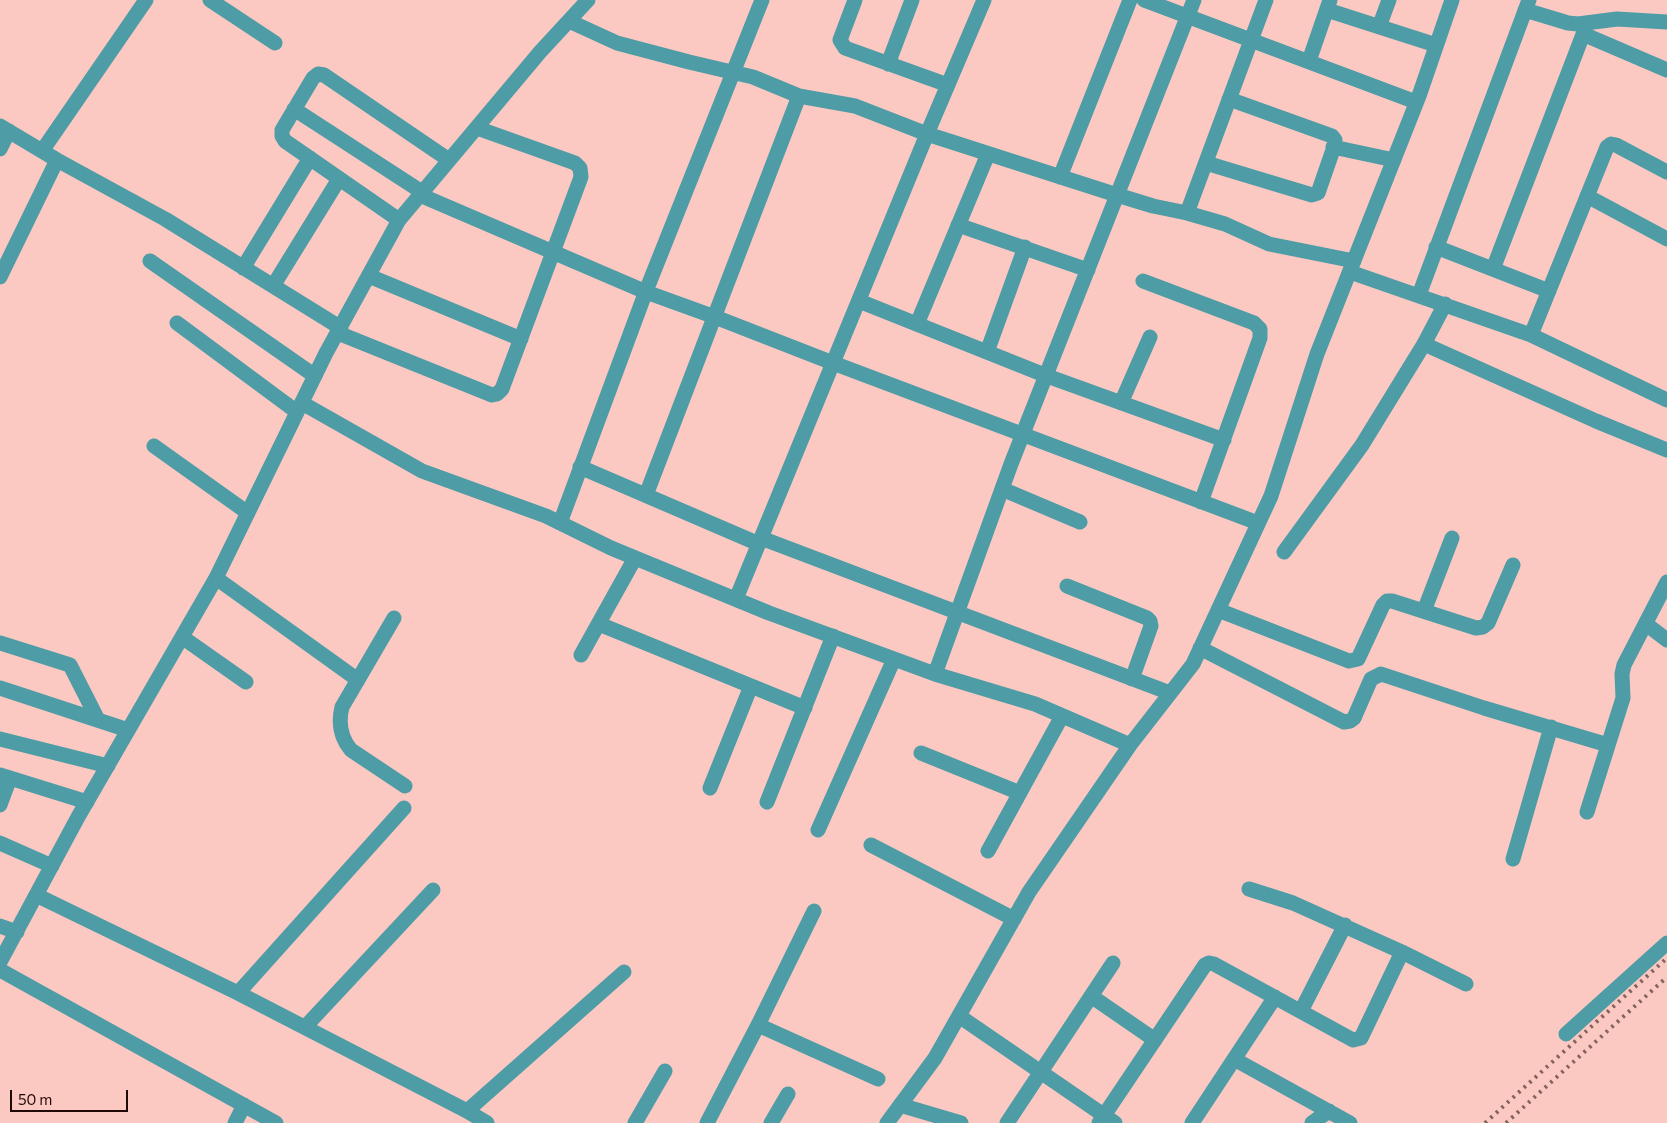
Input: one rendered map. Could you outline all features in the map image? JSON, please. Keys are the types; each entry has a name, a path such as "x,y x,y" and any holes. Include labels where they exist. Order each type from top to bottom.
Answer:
{"street":[{"path":"42,151 146,0"},
{"path":"210,0 276,43"},
{"path":"0,962 87,802 216,578 315,376 399,220 588,0"},
{"path":"560,523 646,292 762,0"},
{"path":"855,0 840,40 842,45 888,64 948,85"},
{"path":"888,64 912,0"},
{"path":"736,599 984,0"},
{"path":"1060,177 1130,0"},
{"path":"1144,0 1416,102"},
{"path":"935,674 1023,434 1194,0"},
{"path":"1187,213 1266,0"},
{"path":"1379,27 1390,0"},
{"path":"887,1123 934,1058 1029,892 1130,745 1193,664 1271,496 1317,354 1394,160 1452,0"},
{"path":"1309,61 1328,5 1379,27 1436,46"},
{"path":"1419,295 1527,5 1585,29 1667,70"},
{"path":"1585,29 1617,19 1667,22"},
{"path":"568,21 617,43 753,77 799,96 855,106 927,134 988,154 1153,206 1225,224 1269,244 1352,267 1419,295 1531,335 1667,400"},
{"path":"1493,269 1585,29"},
{"path":"399,220 285,141 282,136 282,130 313,78 318,74 324,75 449,160"},
{"path":"646,495 799,96"},
{"path":"1206,163 1312,195 1318,193 1335,140 1332,136 1229,99"},
{"path":"294,110 421,193 646,292 1258,523"},
{"path":"0,149 4,129 63,164 165,219 273,286 339,331 492,395 497,394 502,389 581,177 580,168 575,163 477,128"},
{"path":"1531,335 1607,147 1611,144 1616,145 1667,172"},
{"path":"1333,147 1394,160"},
{"path":"917,324 988,154"},
{"path":"243,268 310,158"},
{"path":"0,277 63,164"},
{"path":"273,286 340,179"},
{"path":"1587,196 1667,239"},
{"path":"958,225 1088,270"},
{"path":"987,352 1024,247"},
{"path":"1436,247 1549,292"},
{"path":"150,260 315,376"},
{"path":"369,276 521,339"},
{"path":"1143,281 1254,323 1260,329 1260,338 1201,502"},
{"path":"858,301 1046,376 1224,440"},
{"path":"1284,552 1362,445 1424,344 1445,304"},
{"path":"177,324 299,408 422,471 546,516 611,548 736,599 935,674 1035,704 1130,745"},
{"path":"1121,403 1150,337"},
{"path":"1424,344 1596,421 1667,450"},
{"path":"154,446 248,513"},
{"path":"580,467 760,541 957,612 1170,694"},
{"path":"1002,489 1080,522"},
{"path":"1424,611 1452,538"},
{"path":"582,655 635,558"},
{"path":"1218,610 1349,661 1358,659 1383,605 1387,601 1476,628 1483,627 1488,623 1513,565"},
{"path":"216,578 358,680"},
{"path":"1587,812 1623,698 1622,674 1624,666 1667,582"},
{"path":"1067,586 1147,618 1150,621 1151,626 1132,679"},
{"path":"394,618 342,707 340,716 342,734 345,743 351,750 405,786"},
{"path":"599,624 804,708"},
{"path":"1646,624 1667,640"},
{"path":"767,802 833,636"},
{"path":"182,637 246,682"},
{"path":"0,643 70,665 98,720"},
{"path":"1200,648 1344,722 1354,718 1371,679 1381,674 1484,708 1608,745"},
{"path":"818,830 894,659"},
{"path":"710,788 750,686"},
{"path":"0,688 128,730"},
{"path":"988,851 1062,716"},
{"path":"1513,859 1551,727"},
{"path":"0,739 108,766"},
{"path":"920,753 1020,794"},
{"path":"0,805 5,777 87,802"},
{"path":"238,993 404,808"},
{"path":"0,843 52,866"},
{"path":"871,845 1014,919"},
{"path":"1249,889 1294,903 1345,925 1466,984"},
{"path":"305,1027 433,890"},
{"path":"36,895 238,993 487,1123"},
{"path":"707,1123 814,911"},
{"path":"1301,1011 1345,925"},
{"path":"0,926 17,932"},
{"path":"1566,1034 1650,961 1667,943"},
{"path":"959,1016 1041,1072 1106,1120 1155,1040 1205,965 1209,963 1214,964 1353,1040 1361,1038 1402,952"},
{"path":"1007,1123 1113,963"},
{"path":"0,970 276,1123"},
{"path":"467,1111 624,972"},
{"path":"1092,996 1155,1040"},
{"path":"1192,1123 1274,997"},
{"path":"758,1025 878,1079"},
{"path":"1234,1059 1350,1123"},
{"path":"635,1123 666,1071"},
{"path":"771,1123 788,1094"},
{"path":"235,1123 244,1105"},
{"path":"900,1105 961,1123"},
{"path":"1312,1123 1329,1110"}],"railway":[{"path":"1485,1123 1667,958"},
{"path":"1506,1123 1667,977"}]}
